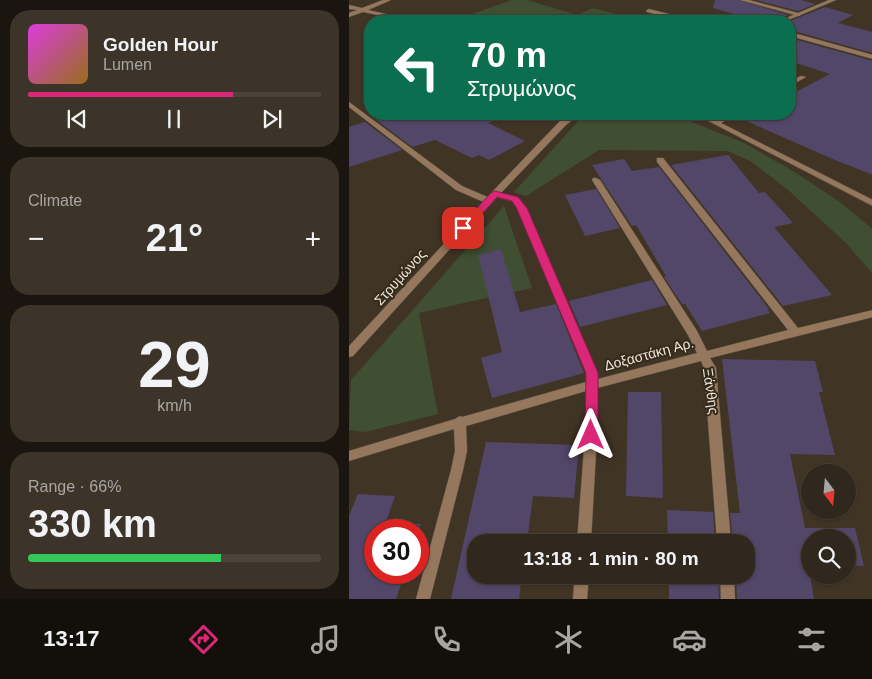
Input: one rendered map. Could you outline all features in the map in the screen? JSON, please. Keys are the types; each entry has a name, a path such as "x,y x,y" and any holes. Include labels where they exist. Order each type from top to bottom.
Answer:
{"street":[{"path":"349,15 387,0"},
{"path":"743,0 799,14"},
{"path":"796,15 833,0"},
{"path":"349,7 390,15"},
{"path":"649,12 663,15"},
{"path":"796,36 872,57"},
{"path":"796,81 803,77"},
{"path":"349,104 364,115"},
{"path":"370,120 459,188 492,197 515,199 522,208 592,373 591,435 585,534"},
{"name":"Στρυμώνος","path":"349,353 492,197 568,120"},
{"path":"712,120 872,204"},
{"path":"717,122 721,120"},
{"path":"660,160 795,332"},
{"name":"Ξάνθης","path":"597,180 693,334 704,355 712,378 723,534"},
{"name":"Δοξαστάκη Αρ.","path":"349,456 460,421 704,355 872,313"},
{"path":"423,599 461,451 460,421"},
{"path":"580,599 581,584"},
{"path":"727,584 728,599"}],"green space":[{"path":"512,0 527,0 577,15 469,15"},
{"path":"593,8 620,15 577,15"},
{"path":"579,120 687,120 744,143 793,171 840,202 873,230 872,273 846,243 787,189 750,161 728,151 599,150 526,196 514,192"},
{"path":"504,206 532,288 419,313 438,414 365,432 349,430 351,380"}],"building":[{"path":"715,0 738,0 788,15 738,15 713,8"},
{"path":"756,0 801,0 815,4 798,11"},
{"path":"825,7 853,15 838,23 873,32 873,53 796,32 796,19"},
{"path":"796,40 873,61 873,175 744,120 796,120 796,92 830,74 796,63"},
{"path":"376,120 497,120 488,123 525,141 489,160 479,155 472,158 435,140 412,147"},
{"path":"365,122 402,150 349,167 349,127"},
{"path":"728,155 759,193 765,192 793,223 774,227 832,295 783,306 671,165"},
{"path":"624,159 632,171 659,167 769,309 767,309 770,313 702,331 685,304 682,304 664,277 666,276 636,225 632,226 592,165"},
{"path":"596,189 620,228 585,236 565,195"},
{"path":"501,249 520,312 556,304 584,373 492,398 481,358 502,352 478,255"},
{"path":"652,280 667,305 580,327 569,301"},
{"path":"722,359 815,361 823,392 819,392 835,455 790,454 801,508 801,519 803,519 805,528 855,529 801,529 801,584 811,584 814,599 737,599 736,584 755,584 755,534 732,534 730,513 740,513"},
{"path":"628,392 661,392 663,498 626,496"},
{"path":"486,442 579,445 574,498 533,496 528,534 467,534 467,584 521,584 519,599 451,599"},
{"path":"358,494 395,496 387,519 364,519 364,584 401,584 396,599 349,599 349,516"},
{"path":"667,510 713,512 714,534 668,534"},
{"path":"856,532 864,566 856,566"},
{"path":"669,584 718,584 719,599 669,599"}],"route":[{"path":"463,228 495,194 515,199 522,208 592,373 591,435"}]}
